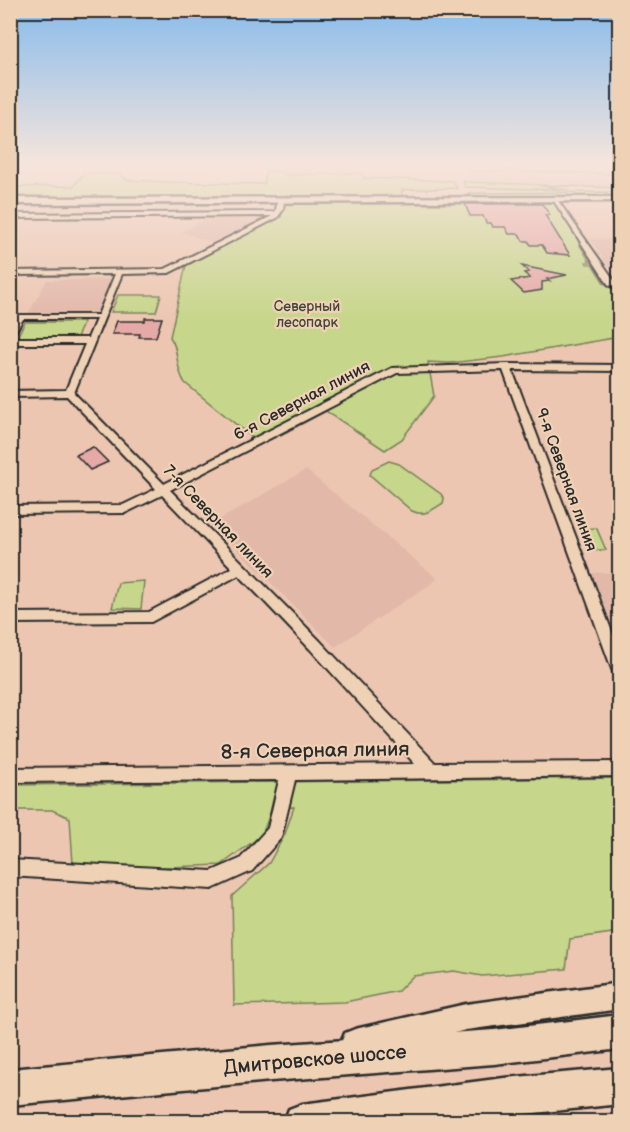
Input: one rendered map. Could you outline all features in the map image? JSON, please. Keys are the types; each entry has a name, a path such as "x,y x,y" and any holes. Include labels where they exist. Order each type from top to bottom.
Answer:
{"highway":[{"name":"Дмитровское шоссе","path":"10,1087 271,1063 494,1047 620,1032"},
{"path":"302,1122 504,1096 620,1086"}],"street":[{"path":"10,216 33,216"},
{"path":"10,273 158,272 175,268 274,216"},
{"path":"566,216 611,282 620,289"},
{"path":"10,394 69,393 119,273"},
{"path":"10,317 100,317"},
{"path":"10,334 20,317"},
{"path":"10,341 90,341"},
{"name":"9-я Северная линия","path":"506,368 620,672"},
{"name":"6-я Северная линия","path":"10,510 125,509 395,370 620,369"},
{"name":"7-я Северная линия","path":"69,393 241,569 432,771"},
{"path":"10,618 150,617 241,569"},
{"name":"8-я Северная линия","path":"10,775 620,769"},
{"path":"10,867 213,880 246,865 275,832 289,772"},
{"path":"271,1063 466,1017 620,996"}],"shaded area":[{"path":"266,216 269,218 216,244 181,232 211,217"},
{"path":"590,239 619,239 619,281 605,261"},
{"path":"111,279 97,314 28,314 47,280"},
{"path":"306,470 438,579 335,647 212,524"},
{"path":"592,573 619,573 619,645 605,608"}],"green space":[{"name":"Северный лесопарк","path":"563,216 578,238 590,262 586,262 587,264 592,264 604,283 619,294 619,337 503,357 449,363 428,362 434,396 402,439 385,450 326,411 281,435 272,429 253,438 185,383 179,371 175,347 170,337 186,265 281,217"},
{"path":"118,295 161,295 156,312 111,312"},
{"path":"25,322 84,322 77,337 17,337"},
{"path":"389,461 399,464 441,494 444,499 443,503 424,513 412,511 370,475 372,469"},
{"path":"597,528 606,550 590,550 582,529"},
{"path":"144,581 141,609 112,608 118,583"},
{"path":"619,778 619,932 570,939 566,969 482,976 454,971 413,976 398,991 345,1002 234,1005 232,896 269,863 285,834 294,807 272,808 262,835 221,865 143,868 73,864 70,818 52,810 11,810 10,785"}],"building":[{"path":"470,216 546,216 570,255 547,253 542,245 531,245 528,241 523,241 519,234 509,234 505,227 493,227 491,223 486,223 483,216"},
{"path":"522,266 567,275 542,282 542,290 524,293 511,281 530,278 524,273 529,272"},
{"path":"145,318 162,318 156,337 139,337 140,334 112,334 117,321 145,321"},
{"path":"93,447 108,462 90,470 76,455"}]}
